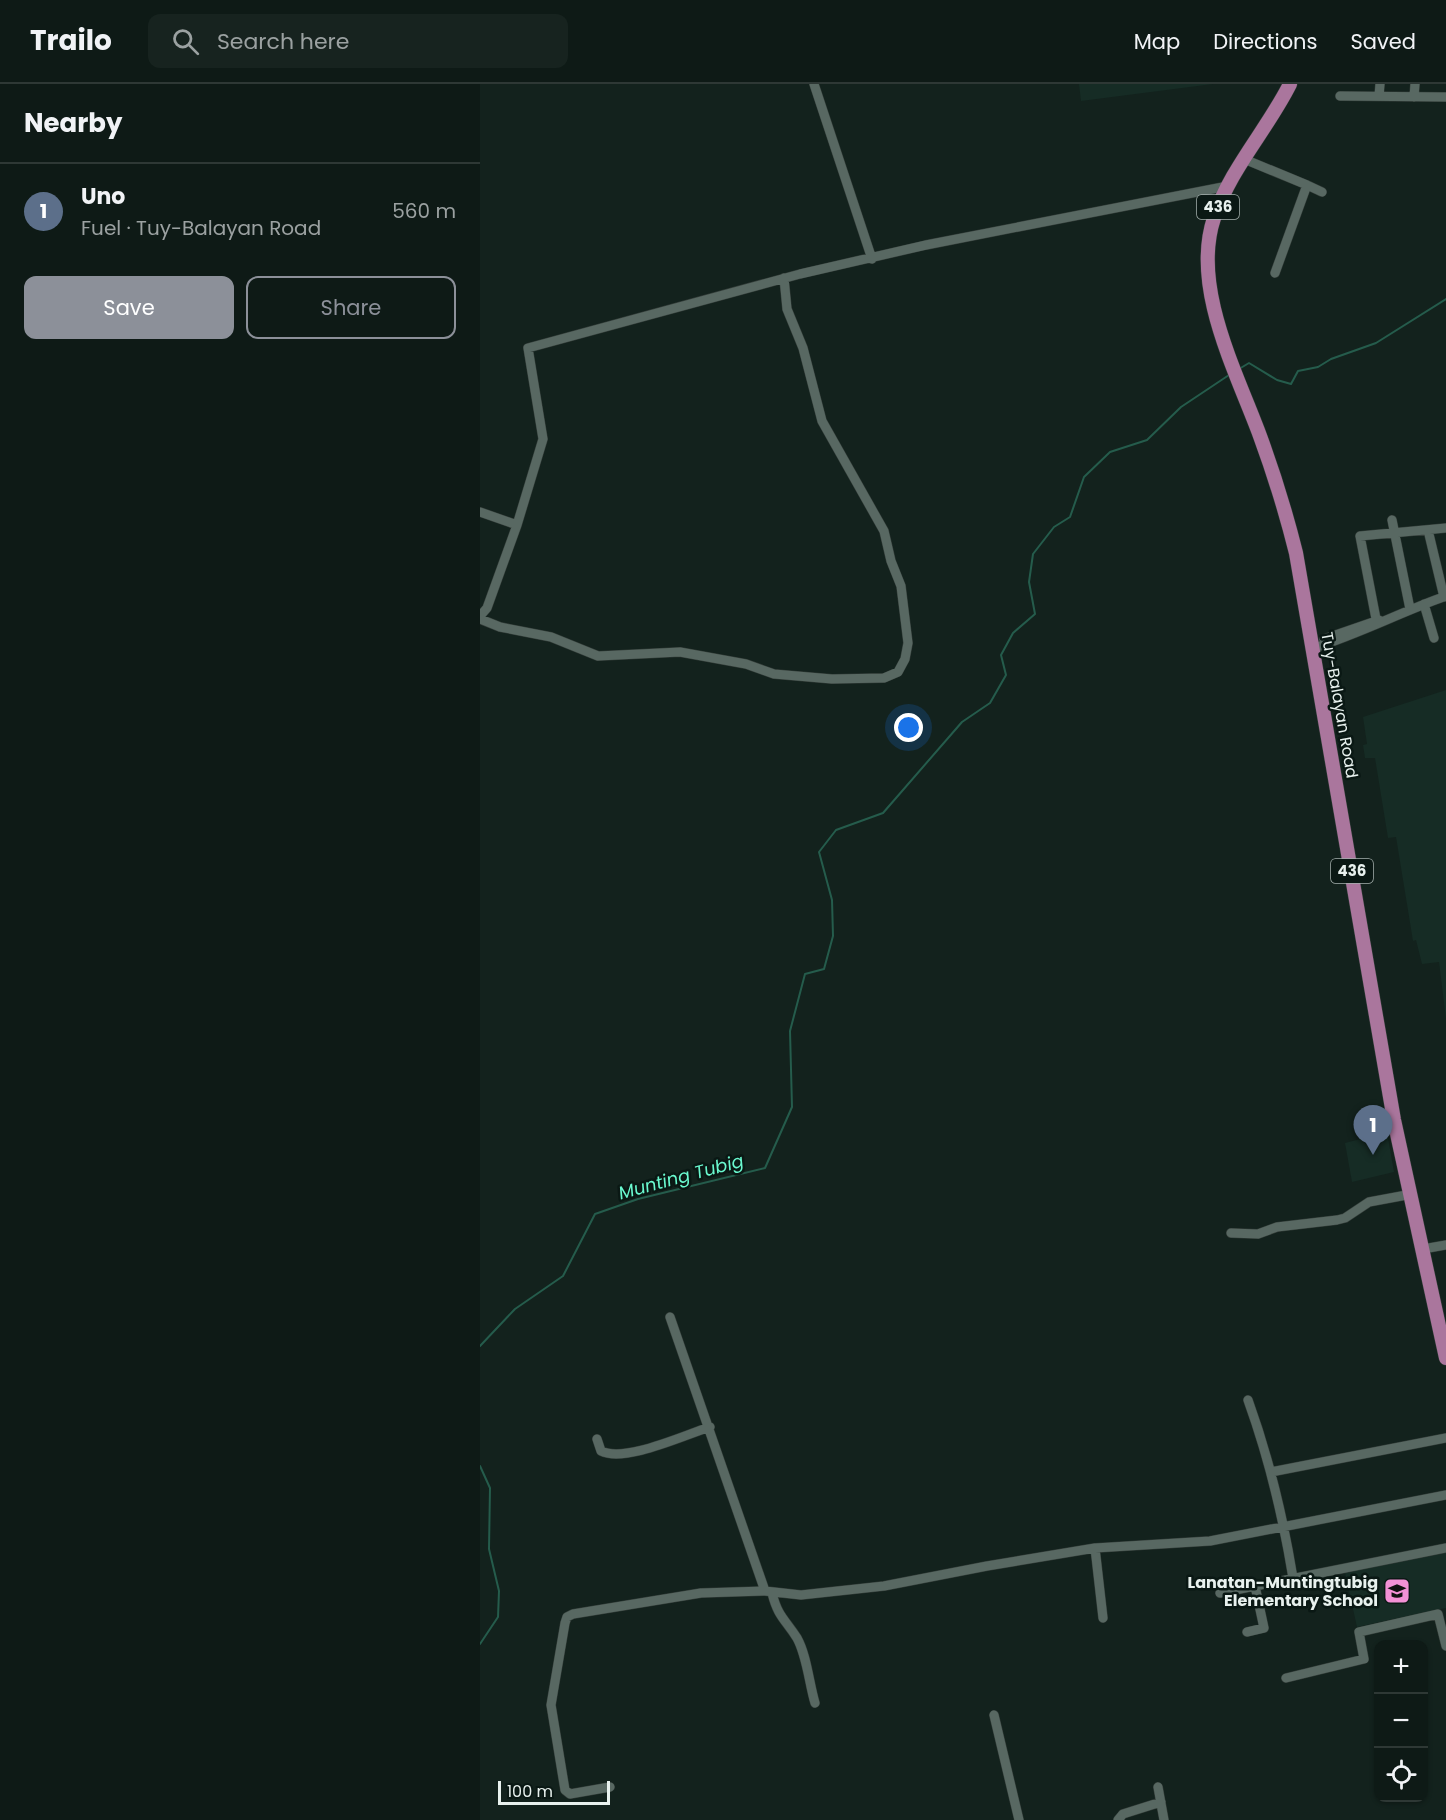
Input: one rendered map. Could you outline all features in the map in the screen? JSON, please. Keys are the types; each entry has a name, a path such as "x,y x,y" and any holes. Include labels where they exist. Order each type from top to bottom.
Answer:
{"main road":[{"name":"Tuy-Balayan Road","path":"1290,84 1228,186 1213,220 1207,248 1210,292 1286,512 1298,562 1394,1120 1446,1358"}],"street":[{"path":"814,84 872,259"},
{"path":"1379,96 1380,84"},
{"path":"1414,97 1415,84"},
{"path":"1340,96 1446,97"},
{"path":"1244,159 1322,192"},
{"path":"1275,273 1307,185"},
{"path":"784,278 787,309 803,348 822,422 884,531 891,561 901,586 908,643 905,659 898,672 884,678 831,678 774,674 746,664 680,652 598,656 551,637 500,627 480,618 487,608 517,525 543,439 528,348 784,278 1104,208 1228,186"},
{"path":"480,512 517,525"},
{"path":"1392,520 1410,609"},
{"path":"1378,622 1359,536 1446,528"},
{"path":"1313,646 1445,596 1428,530"},
{"path":"1424,604 1434,638"},
{"path":"1231,1233 1258,1234 1276,1227 1345,1218 1369,1202 1412,1194"},
{"path":"1423,1250 1446,1245"},
{"path":"670,1317 768,1592 780,1618 796,1637 800,1647 814,1703"},
{"path":"1248,1400 1271,1472 1293,1578"},
{"path":"597,1439 601,1451 606,1454 631,1453 710,1427"},
{"path":"1271,1472 1446,1438"},
{"path":"610,1787 570,1794 564,1790 551,1705 567,1617 701,1593 801,1594 884,1586 1095,1548 1210,1541 1446,1495"},
{"path":"1095,1548 1103,1618"},
{"path":"1220,1593 1446,1548"},
{"path":"1247,1632 1264,1628 1255,1586"},
{"path":"1286,1678 1364,1659 1359,1632 1438,1614 1446,1646"},
{"path":"994,1715 1019,1820"},
{"path":"1158,1787 1164,1820"},
{"path":"1118,1820 1123,1814 1161,1802"}],"shaded area":[{"path":"1079,84 1213,84 1081,101"},
{"path":"1446,690 1446,1019 1439,962 1422,964 1416,940 1413,941 1396,837 1388,838 1375,758 1365,758 1363,745 1367,744 1363,717"},
{"path":"1387,1132 1394,1172 1352,1182 1345,1143"},
{"name":"Lanatan-Muntingtubig Elementary School","path":"1446,1550 1446,1608 1357,1627 1345,1573"}],"waterway":[{"name":"Munting Tubig","path":"1239,369 1249,363 1277,380 1291,384 1298,371 1318,367 1331,359 1376,343 1446,299"},
{"name":"Munting Tubig","path":"480,1346 515,1309 563,1276 595,1214 638,1199 765,1168 792,1107 790,1031 805,974 824,969 833,936 832,900 819,852 836,830 883,813 962,722 990,703 1006,675 1001,655 1013,633 1035,614 1029,582 1033,554 1054,527 1070,517 1084,477 1110,452 1147,440 1181,407 1229,375"},
{"name":"Munting Tubig","path":"480,1466 490,1488 489,1549 499,1591 498,1617 480,1644"}],"place":[{"name":"Uno","path":"1373,1155"},
{"name":"Lanatan-Muntingtubig Elementary School","path":"1397,1591"}]}
